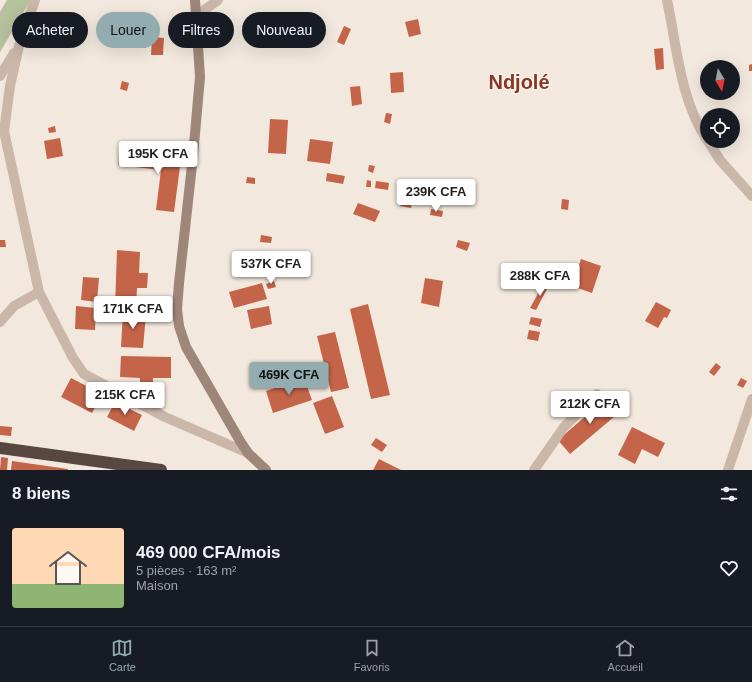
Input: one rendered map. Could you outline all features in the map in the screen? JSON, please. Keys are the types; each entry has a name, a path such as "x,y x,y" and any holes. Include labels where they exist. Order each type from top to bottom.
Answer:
{"highway":[{"path":"0,448 161,470"}],"street":[{"path":"31,12 35,0"},
{"path":"195,0 196,12"},
{"path":"202,12 218,0"},
{"path":"667,0 678,60 690,108 700,127"},
{"path":"0,76 18,48"},
{"path":"19,48 10,86 4,131 40,292 73,358 84,374 165,417 248,453"},
{"path":"198,48 200,77 194,156 179,283 177,309 179,326 186,348 248,453 266,470"},
{"path":"712,148 720,160 752,196"},
{"path":"0,322 14,306 40,292"},
{"path":"534,470 564,427 597,394"},
{"path":"728,470 752,399"}],"green space":[{"path":"7,0 31,0 24,12 12,12 12,32 0,52 0,12"}],"building":[{"path":"418,19 421,34 409,37 405,22"},
{"path":"344,26 351,29 344,45 337,42"},
{"path":"160,38 164,38 163,55 151,55 151,48 160,48"},
{"path":"663,48 664,69 656,70 654,49"},
{"path":"752,64 752,71 749,71 749,65"},
{"path":"403,72 404,92 391,93 390,73"},
{"path":"122,81 129,83 127,91 120,89"},
{"path":"360,86 362,104 352,106 350,87"},
{"path":"386,113 392,114 390,124 384,122"},
{"path":"270,119 288,120 286,154 268,153"},
{"path":"55,126 56,132 49,133 48,128"},
{"path":"60,138 63,156 47,159 44,141"},
{"path":"310,139 333,142 330,164 307,161"},
{"path":"119,151 181,159 174,212 156,210 161,170 118,165"},
{"path":"369,165 375,166 373,173 368,171"},
{"path":"327,173 345,176 343,184 326,181"},
{"path":"247,177 255,178 255,184 246,183"},
{"path":"367,180 371,181 371,187 366,187"},
{"path":"376,181 389,183 388,190 375,188"},
{"path":"440,194 448,197 446,203 438,200"},
{"path":"562,199 569,200 568,210 561,209"},
{"path":"401,200 412,202 411,208 400,206"},
{"path":"358,203 380,211 375,222 353,214"},
{"path":"431,209 443,211 442,217 430,215"},
{"path":"261,235 272,237 271,243 260,242"},
{"path":"0,240 5,240 6,247 0,247"},
{"path":"458,240 470,243 467,251 456,247"},
{"path":"117,250 140,252 139,273 148,273 147,288 137,288 136,308 115,307"},
{"path":"581,259 601,266 592,293 572,286"},
{"path":"83,277 99,278 97,302 81,300"},
{"path":"425,278 443,281 439,307 421,303"},
{"path":"274,281 276,287 268,289 266,284"},
{"path":"262,283 267,299 234,308 229,292"},
{"path":"544,283 549,285 536,310 530,308"},
{"path":"656,302 671,310 667,318 664,317 658,328 645,321"},
{"path":"368,304 390,395 371,399 350,309"},
{"path":"76,306 96,308 95,330 75,329"},
{"path":"269,306 272,324 251,329 247,310"},
{"path":"123,312 146,314 143,348 121,347"},
{"path":"531,317 542,319 540,327 529,324"},
{"path":"529,330 540,332 538,341 527,339"},
{"path":"335,332 349,388 331,392 317,336"},
{"path":"121,356 171,357 171,378 153,378 153,389 140,389 140,378 120,377"},
{"path":"716,363 721,367 714,376 709,372"},
{"path":"71,378 102,394 92,413 61,397"},
{"path":"304,378 312,400 273,413 266,391"},
{"path":"741,378 747,381 743,388 737,385"},
{"path":"332,396 344,427 325,434 313,403"},
{"path":"609,396 621,411 570,454 558,440"},
{"path":"115,402 142,415 134,431 107,417"},
{"path":"0,426 12,427 11,436 0,435"},
{"path":"632,427 665,443 658,457 642,449 635,464 618,455"},
{"path":"376,438 387,445 382,452 371,445"},
{"path":"1,457 8,458 7,470 0,470"},
{"path":"379,459 401,470 373,470"},
{"path":"12,461 68,469 68,470 11,470"}],"district":[{"name":"Ndjolé","path":"519,82"}]}
